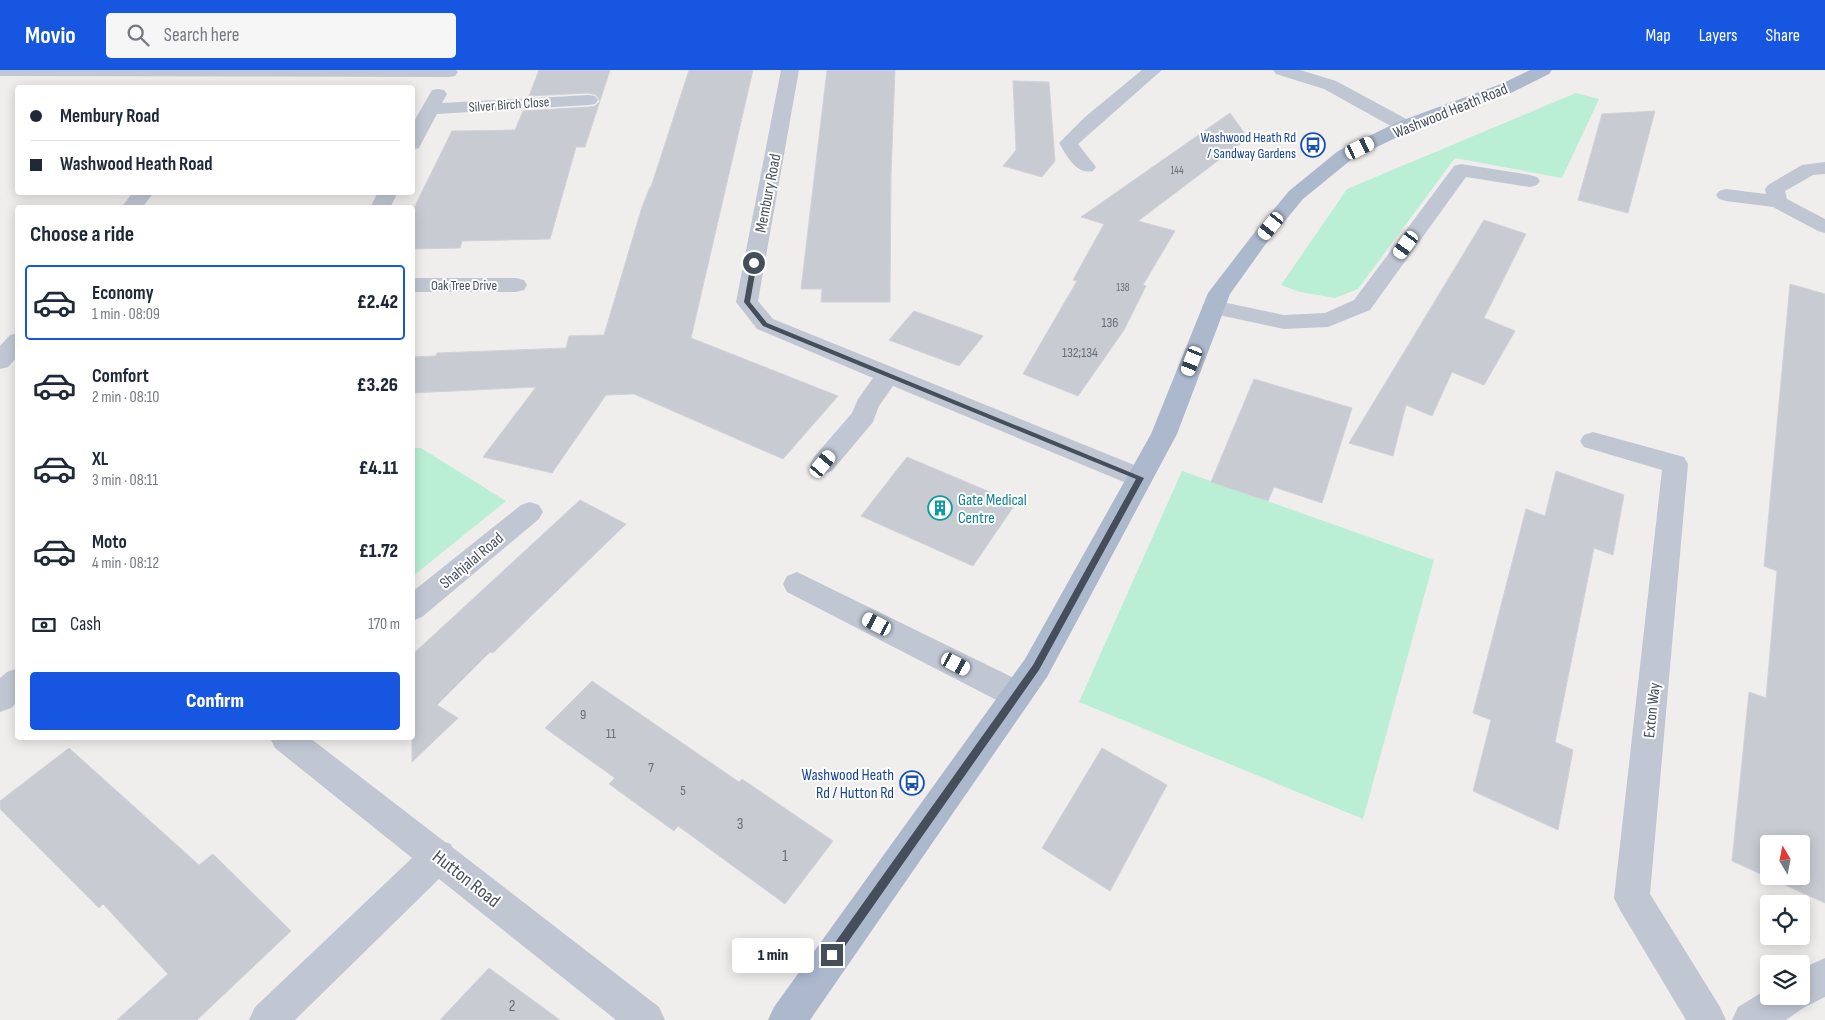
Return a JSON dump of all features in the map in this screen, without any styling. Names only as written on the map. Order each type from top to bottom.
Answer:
[{"type":"main road","name":"Washwood Heath Road","points":[[786,1020],[1036,668],[1164,434],[1219,293],[1296,195],[1345,155],[1405,126],[1507,88],[1543,70]]},
{"type":"street","name":"Membury Road","points":[[790,70],[747,302],[765,324],[1140,478]]},
{"type":"street","points":[[1086,166],[1068,143],[1091,121],[1154,70]]},
{"type":"street","points":[[1282,70],[1330,85],[1405,126]]},
{"type":"street","points":[[236,85],[248,71]]},
{"type":"street","points":[[0,72],[450,71],[415,138]]},
{"type":"street","name":"Silver Birch Close","points":[[430,109],[589,100]]},
{"type":"street","points":[[1778,202],[1775,188],[1809,169],[1825,168]]},
{"type":"street","points":[[1213,307],[1284,322],[1328,320],[1362,305],[1461,170],[1530,182]]},
{"type":"street","points":[[133,205],[142,195]]},
{"type":"street","points":[[1726,195],[1778,202],[1825,227]]},
{"type":"street","name":"Oak Tree Drive","points":[[415,285],[516,285]]},
{"type":"street","points":[[0,361],[15,344]]},
{"type":"street","points":[[823,464],[864,416],[867,405],[888,375]]},
{"type":"street","name":"Exton Way","points":[[1593,441],[1675,464],[1632,898],[1707,1020]]},
{"type":"street","name":"Shahjalal Road","points":[[415,607],[530,512]]},
{"type":"street","points":[[796,584],[1017,695]]},
{"type":"street","points":[[0,698],[15,683]]},
{"type":"street","name":"Hutton Road","points":[[289,740],[646,1020]]},
{"type":"street","points":[[268,1020],[439,856]]},
{"type":"street","points":[[1810,985],[1825,976]]},
{"type":"street","points":[[1751,1020],[1776,1005]]},
{"type":"green space","points":[[1576,93],[1599,99],[1562,178],[1455,158],[1358,289],[1335,298],[1300,292],[1281,285],[1347,189]]},
{"type":"green space","points":[[415,448],[421,448],[506,501],[415,574]]},
{"type":"green space","points":[[1182,471],[1434,560],[1363,819],[1079,702]]},
{"type":"building","points":[[539,70],[610,70],[600,101],[596,95],[589,93],[529,96]]},
{"type":"building","points":[[689,70],[753,70],[691,338],[838,396],[783,459],[634,394],[606,395],[552,473],[483,457],[536,387],[415,393],[415,357],[436,356],[437,353],[566,348],[569,336],[604,335],[642,207],[651,187]]},
{"type":"building","points":[[827,70],[895,70],[891,175],[890,302],[821,302],[822,289],[801,289]]},
{"type":"building","points":[[1013,81],[1049,82],[1055,161],[1042,177],[1003,166],[1016,150]]},
{"type":"building","points":[[600,101],[585,147],[576,147],[550,239],[462,241],[460,248],[415,249],[415,206],[452,131],[515,130],[523,111],[595,106]]},
{"type":"building","points":[[1655,111],[1628,213],[1578,200],[1602,114]]},
{"type":"building","points":[[1230,113],[1248,138],[1138,221],[1175,231],[1143,285],[1146,286],[1124,330],[1078,396],[1023,374],[1077,281],[1073,280],[1104,224],[1081,217]]},
{"type":"building","points":[[1484,220],[1526,234],[1484,318],[1515,331],[1484,385],[1452,372],[1432,416],[1406,405],[1393,456],[1349,443]]},
{"type":"building","points":[[1790,284],[1825,294],[1825,903],[1785,885],[1810,885],[1810,835],[1760,835],[1760,874],[1732,861],[1749,692],[1766,698],[1777,571],[1764,566]]},
{"type":"building","points":[[914,311],[983,336],[959,366],[889,340]]},
{"type":"building","points":[[1254,379],[1352,408],[1322,503],[1274,487],[1268,501],[1211,482]]},
{"type":"building","name":"Gate Medical Centre","points":[[907,457],[1016,503],[973,566],[861,516]]},
{"type":"building","points":[[1556,471],[1624,495],[1613,555],[1594,548],[1555,742],[1573,750],[1558,830],[1473,791],[1491,720],[1473,713],[1526,509],[1545,516]]},
{"type":"building","points":[[580,500],[626,524],[493,653],[490,652],[437,705],[458,718],[412,762],[412,740],[415,740],[415,652]]},
{"type":"building","points":[[592,681],[739,782],[742,779],[833,841],[785,904],[678,826],[674,831],[609,784],[615,778],[545,728]]},
{"type":"building","points":[[69,748],[199,865],[213,854],[291,931],[197,1020],[117,1020],[168,974],[103,904],[99,908],[0,809],[0,801]]},
{"type":"building","points":[[1102,748],[1167,785],[1110,891],[1042,848]]},
{"type":"building","points":[[489,968],[560,1020],[440,1020]]},
{"type":"place","name":"Washwood Heath Rd / Sandway Gardens","points":[[1313,145]]},
{"type":"place","name":"Gate Medical Centre","points":[[940,508]]},
{"type":"place","name":"Washwood Heath Rd / Hutton Rd","points":[[912,783]]},
{"type":"route","points":[[754,263],[747,302],[765,324],[865,366],[1112,464],[1140,478],[1036,668],[832,955]]}]
